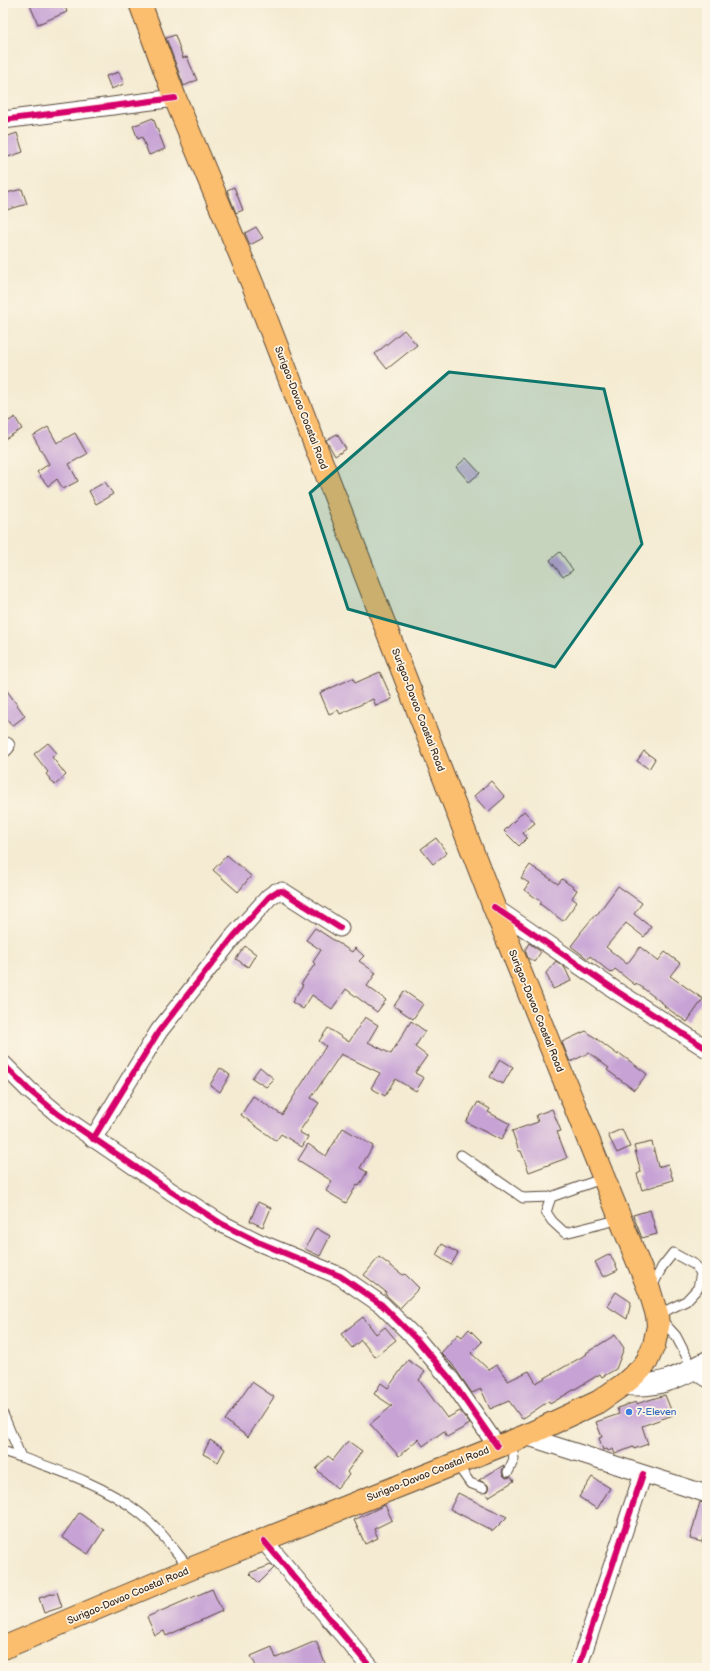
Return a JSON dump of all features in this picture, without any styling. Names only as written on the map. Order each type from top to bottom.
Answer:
[{"type":"highway","name":"Surigao-Davao Coastal Road","points":[[3,1648],[190,1569],[264,1541],[511,1441],[598,1402],[641,1370],[647,1360],[656,1337],[658,1326],[658,1315],[650,1292],[494,907],[257,295],[175,98],[140,3]]},
{"type":"street","points":[[3,120],[175,98]]},
{"type":"street","points":[[93,1139],[159,1031],[234,936],[269,897],[276,892],[282,891],[340,928]]},
{"type":"street","points":[[494,907],[618,992],[707,1049]]},
{"type":"street","points":[[3,1064],[29,1090],[58,1114],[172,1192],[222,1224],[258,1242],[340,1276],[382,1305],[418,1341],[451,1380],[511,1441],[643,1474],[707,1494]]},
{"type":"street","points":[[624,1384],[635,1386],[654,1385],[702,1370]]},
{"type":"street","points":[[578,1668],[643,1474]]},
{"type":"street","points":[[264,1541],[371,1668]]},
{"type":"lane","points":[[462,1154],[523,1198],[551,1197],[604,1178]]},
{"type":"lane","points":[[551,1197],[546,1212],[552,1221],[565,1233],[621,1219]]},
{"type":"lane","points":[[650,1292],[662,1267],[672,1253],[695,1265],[701,1272],[698,1288],[686,1301],[658,1315],[702,1370]]},
{"type":"lane","points":[[3,1414],[21,1457]]},
{"type":"lane","points":[[508,1472],[514,1460],[511,1441]]},
{"type":"lane","points":[[3,1450],[97,1486],[120,1499],[142,1515],[163,1536],[190,1569]]},
{"type":"lane","points":[[456,1463],[470,1483],[483,1488]]},
{"type":"highlighted area","points":[[449,372],[604,389],[642,544],[555,667],[348,609],[310,493]]},
{"type":"building","points":[[29,3],[64,3],[67,12],[38,24]]},
{"type":"building","points":[[175,35],[183,58],[187,57],[197,80],[184,86],[166,38]]},
{"type":"building","points":[[119,72],[124,84],[111,89],[106,76]]},
{"type":"building","points":[[153,118],[165,149],[149,155],[142,137],[138,139],[133,126]]},
{"type":"building","points":[[17,133],[23,152],[8,157],[3,138]]},
{"type":"building","points":[[234,187],[243,210],[236,213],[227,190]]},
{"type":"building","points":[[22,189],[27,204],[3,211],[3,194]]},
{"type":"building","points":[[256,227],[263,238],[250,245],[245,233]]},
{"type":"building","points":[[404,330],[417,345],[387,369],[375,354]]},
{"type":"building","points":[[15,417],[22,429],[3,440],[3,425]]},
{"type":"building","points":[[48,427],[57,443],[75,433],[87,454],[69,464],[78,481],[63,489],[57,479],[48,486],[37,472],[49,464],[33,436]]},
{"type":"building","points":[[337,434],[346,449],[335,456],[326,440]]},
{"type":"building","points":[[466,458],[480,473],[469,482],[456,467]]},
{"type":"building","points":[[105,482],[113,494],[96,504],[89,491]]},
{"type":"building","points":[[560,552],[573,570],[563,577],[550,560]]},
{"type":"building","points":[[380,672],[392,699],[376,706],[373,699],[340,714],[338,710],[329,714],[320,693],[353,678],[355,683]]},
{"type":"building","points":[[3,685],[25,716],[12,726],[3,713]]},
{"type":"building","points":[[48,743],[57,753],[52,757],[66,775],[55,785],[46,774],[48,772],[34,754]]},
{"type":"building","points":[[644,751],[655,759],[649,769],[637,761]]},
{"type":"building","points":[[491,781],[505,797],[488,812],[474,796]]},
{"type":"building","points":[[524,811],[535,823],[523,833],[527,838],[519,846],[504,831]]},
{"type":"building","points":[[436,838],[447,853],[433,864],[421,849]]},
{"type":"building","points":[[227,855],[251,876],[238,892],[213,870]]},
{"type":"building","points":[[530,865],[558,884],[562,879],[577,890],[572,898],[577,902],[563,921],[540,904],[542,902],[524,890],[529,883],[521,878]]},
{"type":"building","points":[[618,886],[642,903],[634,914],[651,927],[644,937],[626,923],[606,947],[627,964],[640,947],[658,961],[665,952],[680,963],[670,976],[703,999],[687,1022],[615,969],[611,973],[590,956],[588,959],[571,946]]},
{"type":"building","points":[[315,928],[352,952],[355,948],[364,956],[359,961],[376,973],[367,986],[386,1000],[377,1012],[346,989],[332,1009],[312,995],[303,1009],[292,1002],[303,985],[301,984],[315,964],[313,962],[321,950],[306,940]]},
{"type":"building","points":[[529,943],[541,952],[534,962],[528,958],[525,950]]},
{"type":"building","points":[[245,946],[256,954],[248,967],[236,959]]},
{"type":"building","points":[[556,961],[565,968],[571,981],[553,989],[546,973]]},
{"type":"building","points":[[404,991],[423,1004],[413,1019],[394,1006]]},
{"type":"building","points":[[365,1017],[378,1025],[368,1042],[391,1054],[411,1021],[425,1031],[415,1047],[427,1056],[415,1073],[424,1078],[416,1091],[395,1079],[385,1096],[371,1088],[380,1073],[341,1054],[311,1098],[319,1103],[299,1132],[308,1137],[302,1147],[281,1134],[276,1141],[241,1115],[253,1096],[282,1115],[326,1046],[319,1041],[328,1028],[349,1042]]},
{"type":"building","points":[[586,1031],[647,1074],[634,1090],[607,1070],[609,1068],[589,1053],[570,1062],[562,1042]]},
{"type":"building","points":[[500,1059],[513,1067],[503,1084],[490,1077]]},
{"type":"building","points":[[260,1067],[274,1079],[266,1087],[252,1078]]},
{"type":"building","points":[[220,1068],[230,1075],[220,1092],[210,1085]]},
{"type":"building","points":[[478,1102],[490,1109],[488,1112],[510,1124],[501,1140],[466,1122]]},
{"type":"building","points":[[552,1109],[561,1131],[557,1132],[567,1158],[529,1172],[512,1131],[538,1122],[536,1115]]},
{"type":"building","points":[[343,1128],[373,1146],[360,1168],[367,1172],[359,1186],[357,1185],[346,1203],[326,1191],[332,1181],[298,1160],[308,1144],[326,1156]]},
{"type":"building","points":[[622,1129],[630,1147],[617,1153],[608,1135]]},
{"type":"building","points":[[652,1142],[658,1167],[668,1164],[673,1180],[642,1190],[637,1174],[641,1172],[634,1146]]},
{"type":"building","points":[[258,1202],[271,1208],[263,1227],[250,1221]]},
{"type":"building","points":[[650,1210],[657,1234],[642,1238],[633,1215]]},
{"type":"building","points":[[316,1228],[330,1236],[320,1256],[305,1249]]},
{"type":"building","points":[[442,1244],[458,1253],[451,1265],[436,1255]]},
{"type":"building","points":[[610,1254],[618,1270],[603,1277],[595,1262]]},
{"type":"building","points":[[379,1257],[403,1275],[405,1274],[419,1288],[400,1308],[385,1294],[386,1292],[364,1275]]},
{"type":"building","points":[[616,1292],[631,1302],[627,1319],[607,1306]]},
{"type":"building","points":[[363,1317],[376,1334],[385,1327],[396,1340],[375,1357],[361,1340],[352,1348],[341,1334]]},
{"type":"building","points":[[469,1329],[482,1342],[471,1353],[489,1370],[497,1365],[508,1381],[529,1371],[536,1383],[587,1354],[586,1353],[615,1335],[624,1348],[616,1369],[602,1377],[600,1374],[550,1404],[549,1401],[522,1419],[509,1401],[490,1409],[481,1389],[472,1393],[452,1364],[441,1353],[458,1334],[462,1337]]},
{"type":"building","points":[[408,1360],[425,1372],[419,1380],[447,1418],[460,1411],[470,1424],[447,1437],[444,1431],[423,1446],[418,1439],[399,1456],[370,1424],[392,1406],[374,1394],[381,1383],[388,1388]]},
{"type":"building","points":[[252,1382],[274,1397],[248,1437],[225,1420]]},
{"type":"building","points":[[665,1395],[673,1415],[642,1426],[648,1444],[634,1449],[633,1447],[615,1454],[613,1449],[608,1451],[607,1449],[603,1450],[599,1438],[602,1437],[596,1422],[619,1414],[617,1408]]},
{"type":"building","points":[[210,1440],[225,1449],[218,1462],[203,1454]]},
{"type":"building","points":[[348,1441],[362,1451],[347,1472],[349,1475],[337,1488],[316,1469],[328,1456],[333,1460]]},
{"type":"building","points":[[504,1465],[502,1472],[503,1475],[506,1478],[511,1477],[514,1481],[488,1497],[486,1493],[489,1490],[488,1485],[479,1480]]},
{"type":"building","points":[[592,1477],[610,1488],[597,1509],[579,1497]]},
{"type":"building","points":[[458,1493],[507,1517],[493,1531],[450,1509]]},
{"type":"building","points":[[700,1502],[707,1504],[707,1538],[703,1537],[702,1542],[690,1539]]},
{"type":"building","points":[[385,1505],[392,1520],[374,1529],[378,1538],[365,1544],[354,1520]]},
{"type":"building","points":[[79,1513],[104,1530],[88,1554],[62,1537]]},
{"type":"building","points":[[271,1565],[274,1568],[259,1583],[249,1573]]},
{"type":"building","points":[[212,1589],[222,1611],[166,1636],[164,1631],[155,1635],[147,1617]]},
{"type":"building","points":[[57,1592],[62,1607],[44,1613],[39,1598]]},
{"type":"building","points":[[316,1641],[327,1668],[253,1668],[256,1666],[251,1656],[272,1647],[276,1658]]},
{"type":"cycle path","points":[[3,120],[175,98]]},
{"type":"cycle path","points":[[93,1139],[159,1031],[234,936],[269,897],[276,892],[282,891],[340,928]]},
{"type":"cycle path","points":[[494,907],[618,992],[707,1049]]},
{"type":"cycle path","points":[[3,1064],[29,1090],[58,1114],[172,1192],[222,1224],[258,1242],[340,1276],[382,1305],[418,1341],[451,1380],[497,1446]]},
{"type":"cycle path","points":[[578,1668],[643,1474]]},
{"type":"cycle path","points":[[264,1541],[371,1668]]},
{"type":"place","name":"7-Eleven","points":[[629,1412]]}]
